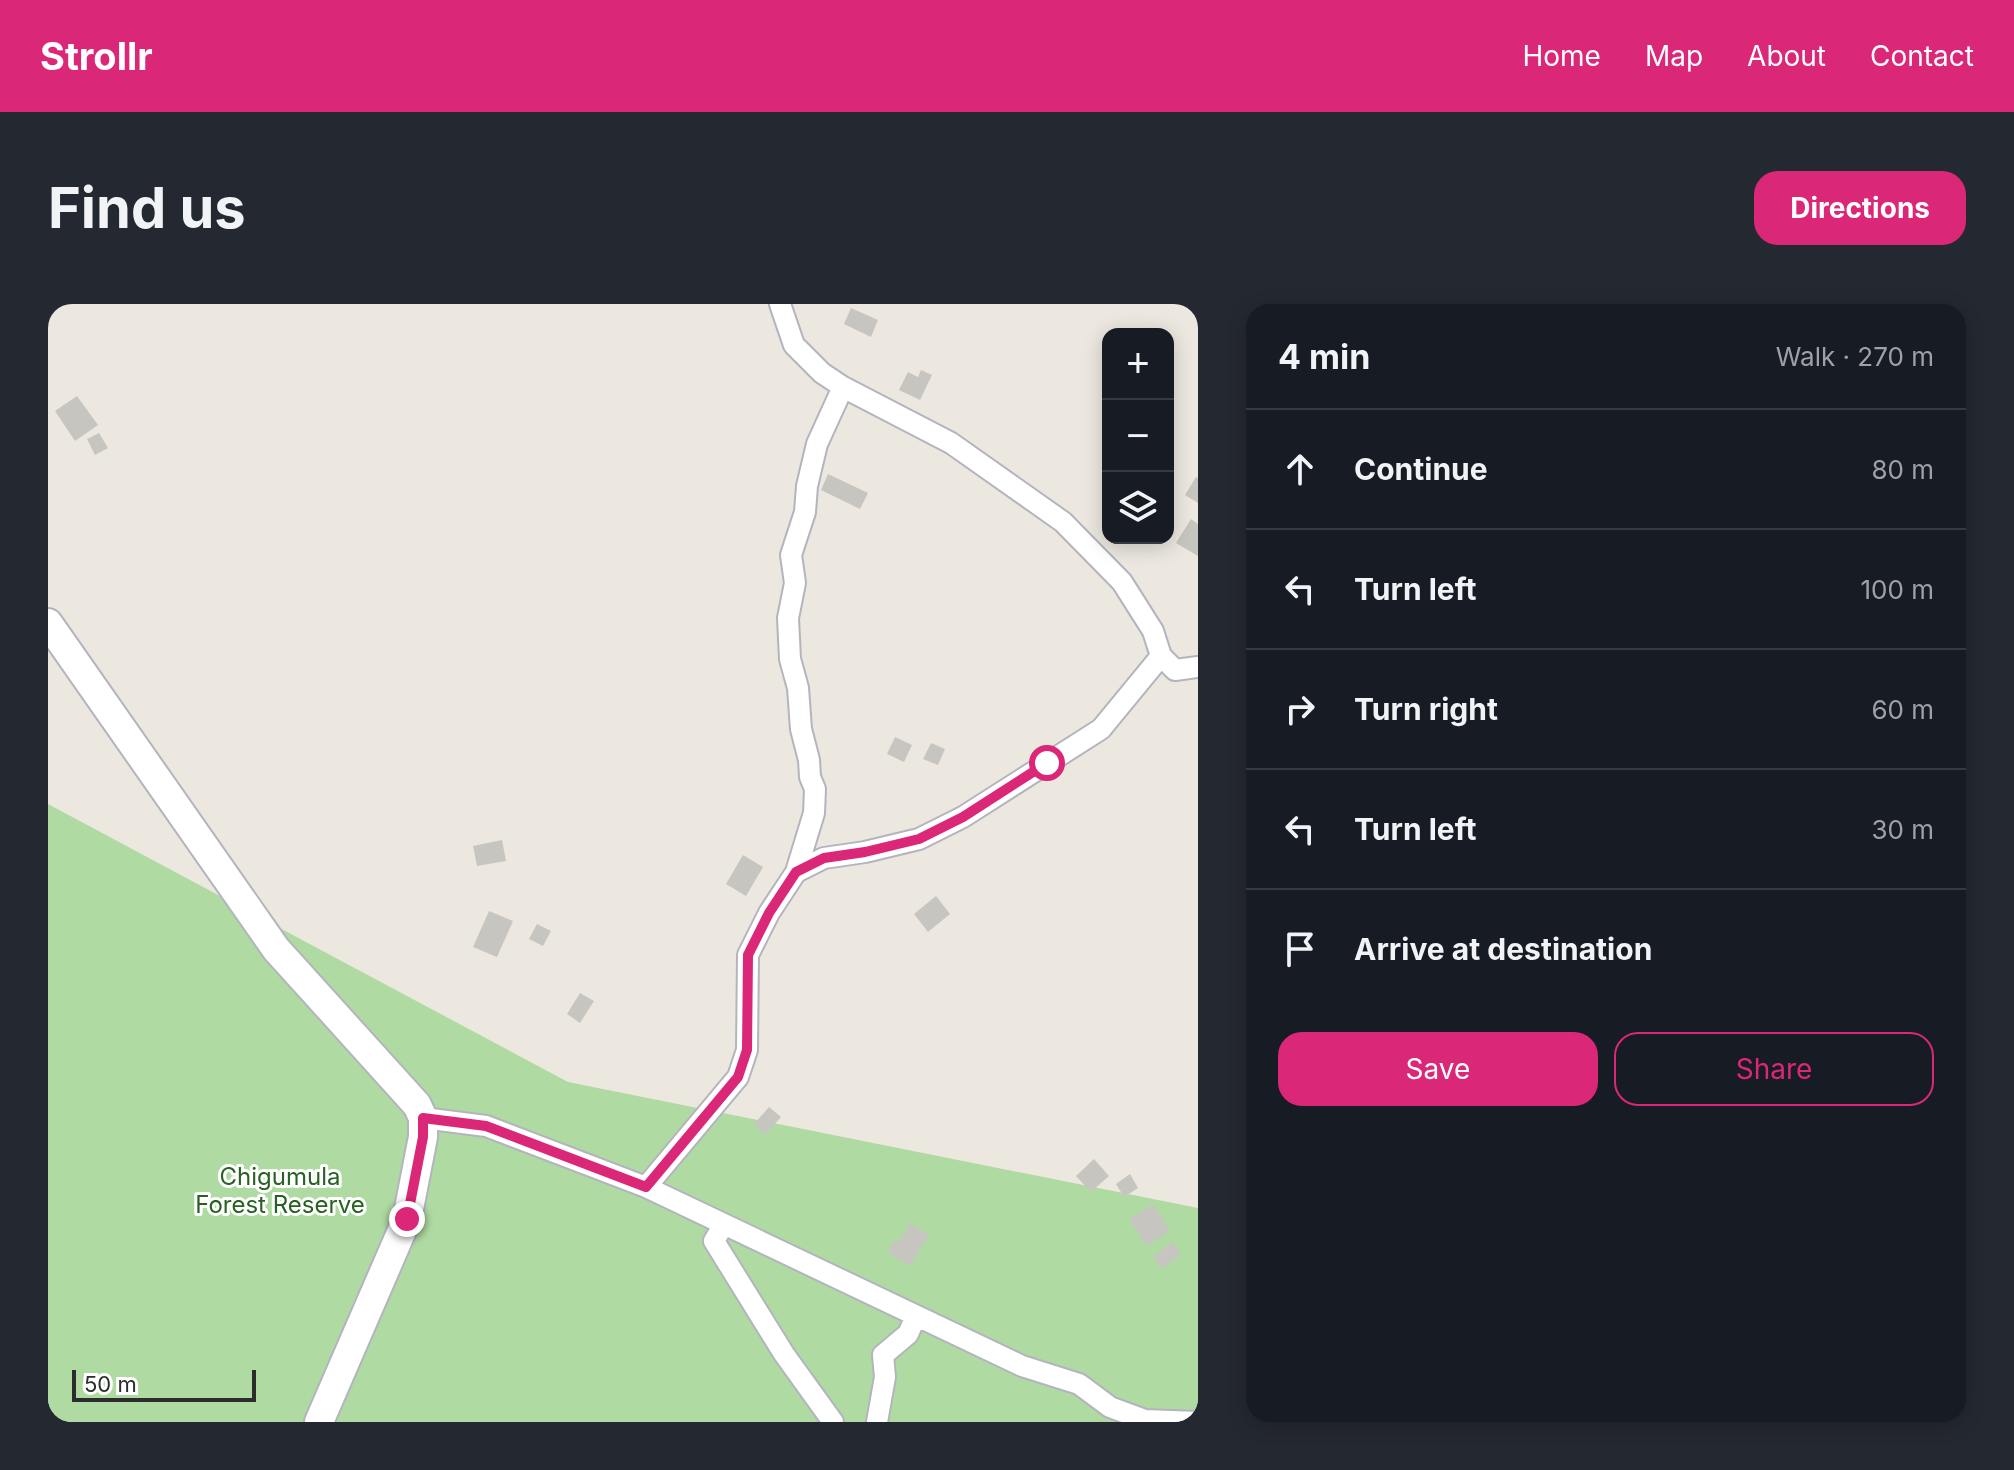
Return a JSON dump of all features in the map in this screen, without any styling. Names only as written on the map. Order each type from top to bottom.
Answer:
[{"type":"street","points":[[780,304],[794,345],[822,373],[951,443],[1063,522],[1122,582],[1153,631],[1161,656],[1175,670],[1198,667]]},
{"type":"street","points":[[646,1187],[738,1077],[747,1050],[748,955],[769,913],[796,872],[814,813],[815,789],[810,777],[801,729],[798,688],[790,659],[788,618],[795,583],[791,555],[805,512],[807,486],[817,444],[843,387]]},
{"type":"street","points":[[48,623],[276,949],[417,1105],[423,1118],[423,1137],[407,1219],[319,1422]]},
{"type":"street","points":[[796,872],[824,858],[919,839],[963,817],[1101,729],[1161,656]]},
{"type":"street","points":[[423,1118],[486,1126],[646,1187],[1022,1366],[1079,1384],[1110,1407],[1145,1420],[1198,1422]]},
{"type":"street","points":[[724,1224],[714,1241],[784,1354],[833,1422]]},
{"type":"street","points":[[877,1422],[885,1377],[883,1355],[908,1334],[916,1316]]},
{"type":"green space","name":"Chigumula Forest Reserve","points":[[48,804],[568,1082],[1198,1208],[1198,1422],[48,1422]]},
{"type":"building","points":[[851,308],[878,320],[871,337],[844,324]]},
{"type":"building","points":[[921,370],[932,375],[920,400],[899,390],[908,372],[918,377]]},
{"type":"building","points":[[77,396],[98,425],[75,441],[55,411]]},
{"type":"building","points":[[99,433],[108,448],[95,455],[87,439]]},
{"type":"building","points":[[828,474],[868,493],[860,509],[821,490]]},
{"type":"building","points":[[1198,478],[1198,503],[1185,495]]},
{"type":"building","points":[[1191,519],[1198,524],[1198,556],[1176,543]]},
{"type":"building","points":[[895,737],[912,745],[904,762],[887,754]]},
{"type":"building","points":[[931,743],[945,749],[938,765],[923,759]]},
{"type":"building","points":[[502,840],[506,861],[477,866],[473,846]]},
{"type":"building","points":[[743,855],[763,867],[746,896],[726,884]]},
{"type":"building","points":[[936,896],[950,914],[928,932],[914,914]]},
{"type":"building","points":[[489,911],[513,921],[497,957],[473,947]]},
{"type":"building","points":[[537,924],[551,931],[543,946],[529,939]]},
{"type":"building","points":[[580,993],[594,1001],[580,1023],[567,1014]]},
{"type":"building","points":[[769,1107],[781,1117],[765,1135],[754,1124]]},
{"type":"building","points":[[1094,1159],[1109,1176],[1091,1192],[1076,1176]]},
{"type":"building","points":[[1130,1174],[1138,1188],[1124,1197],[1116,1184]]},
{"type":"building","points":[[1153,1204],[1170,1231],[1146,1246],[1129,1219]]},
{"type":"building","points":[[910,1223],[929,1235],[910,1266],[887,1252],[896,1239],[899,1241]]},
{"type":"building","points":[[1172,1242],[1181,1254],[1162,1269],[1153,1257]]},
{"type":"route","points":[[407,1219],[423,1137],[423,1118],[486,1126],[646,1187],[738,1077],[747,1050],[748,955],[769,913],[796,872],[824,858],[919,839],[963,817],[1047,763]]}]
